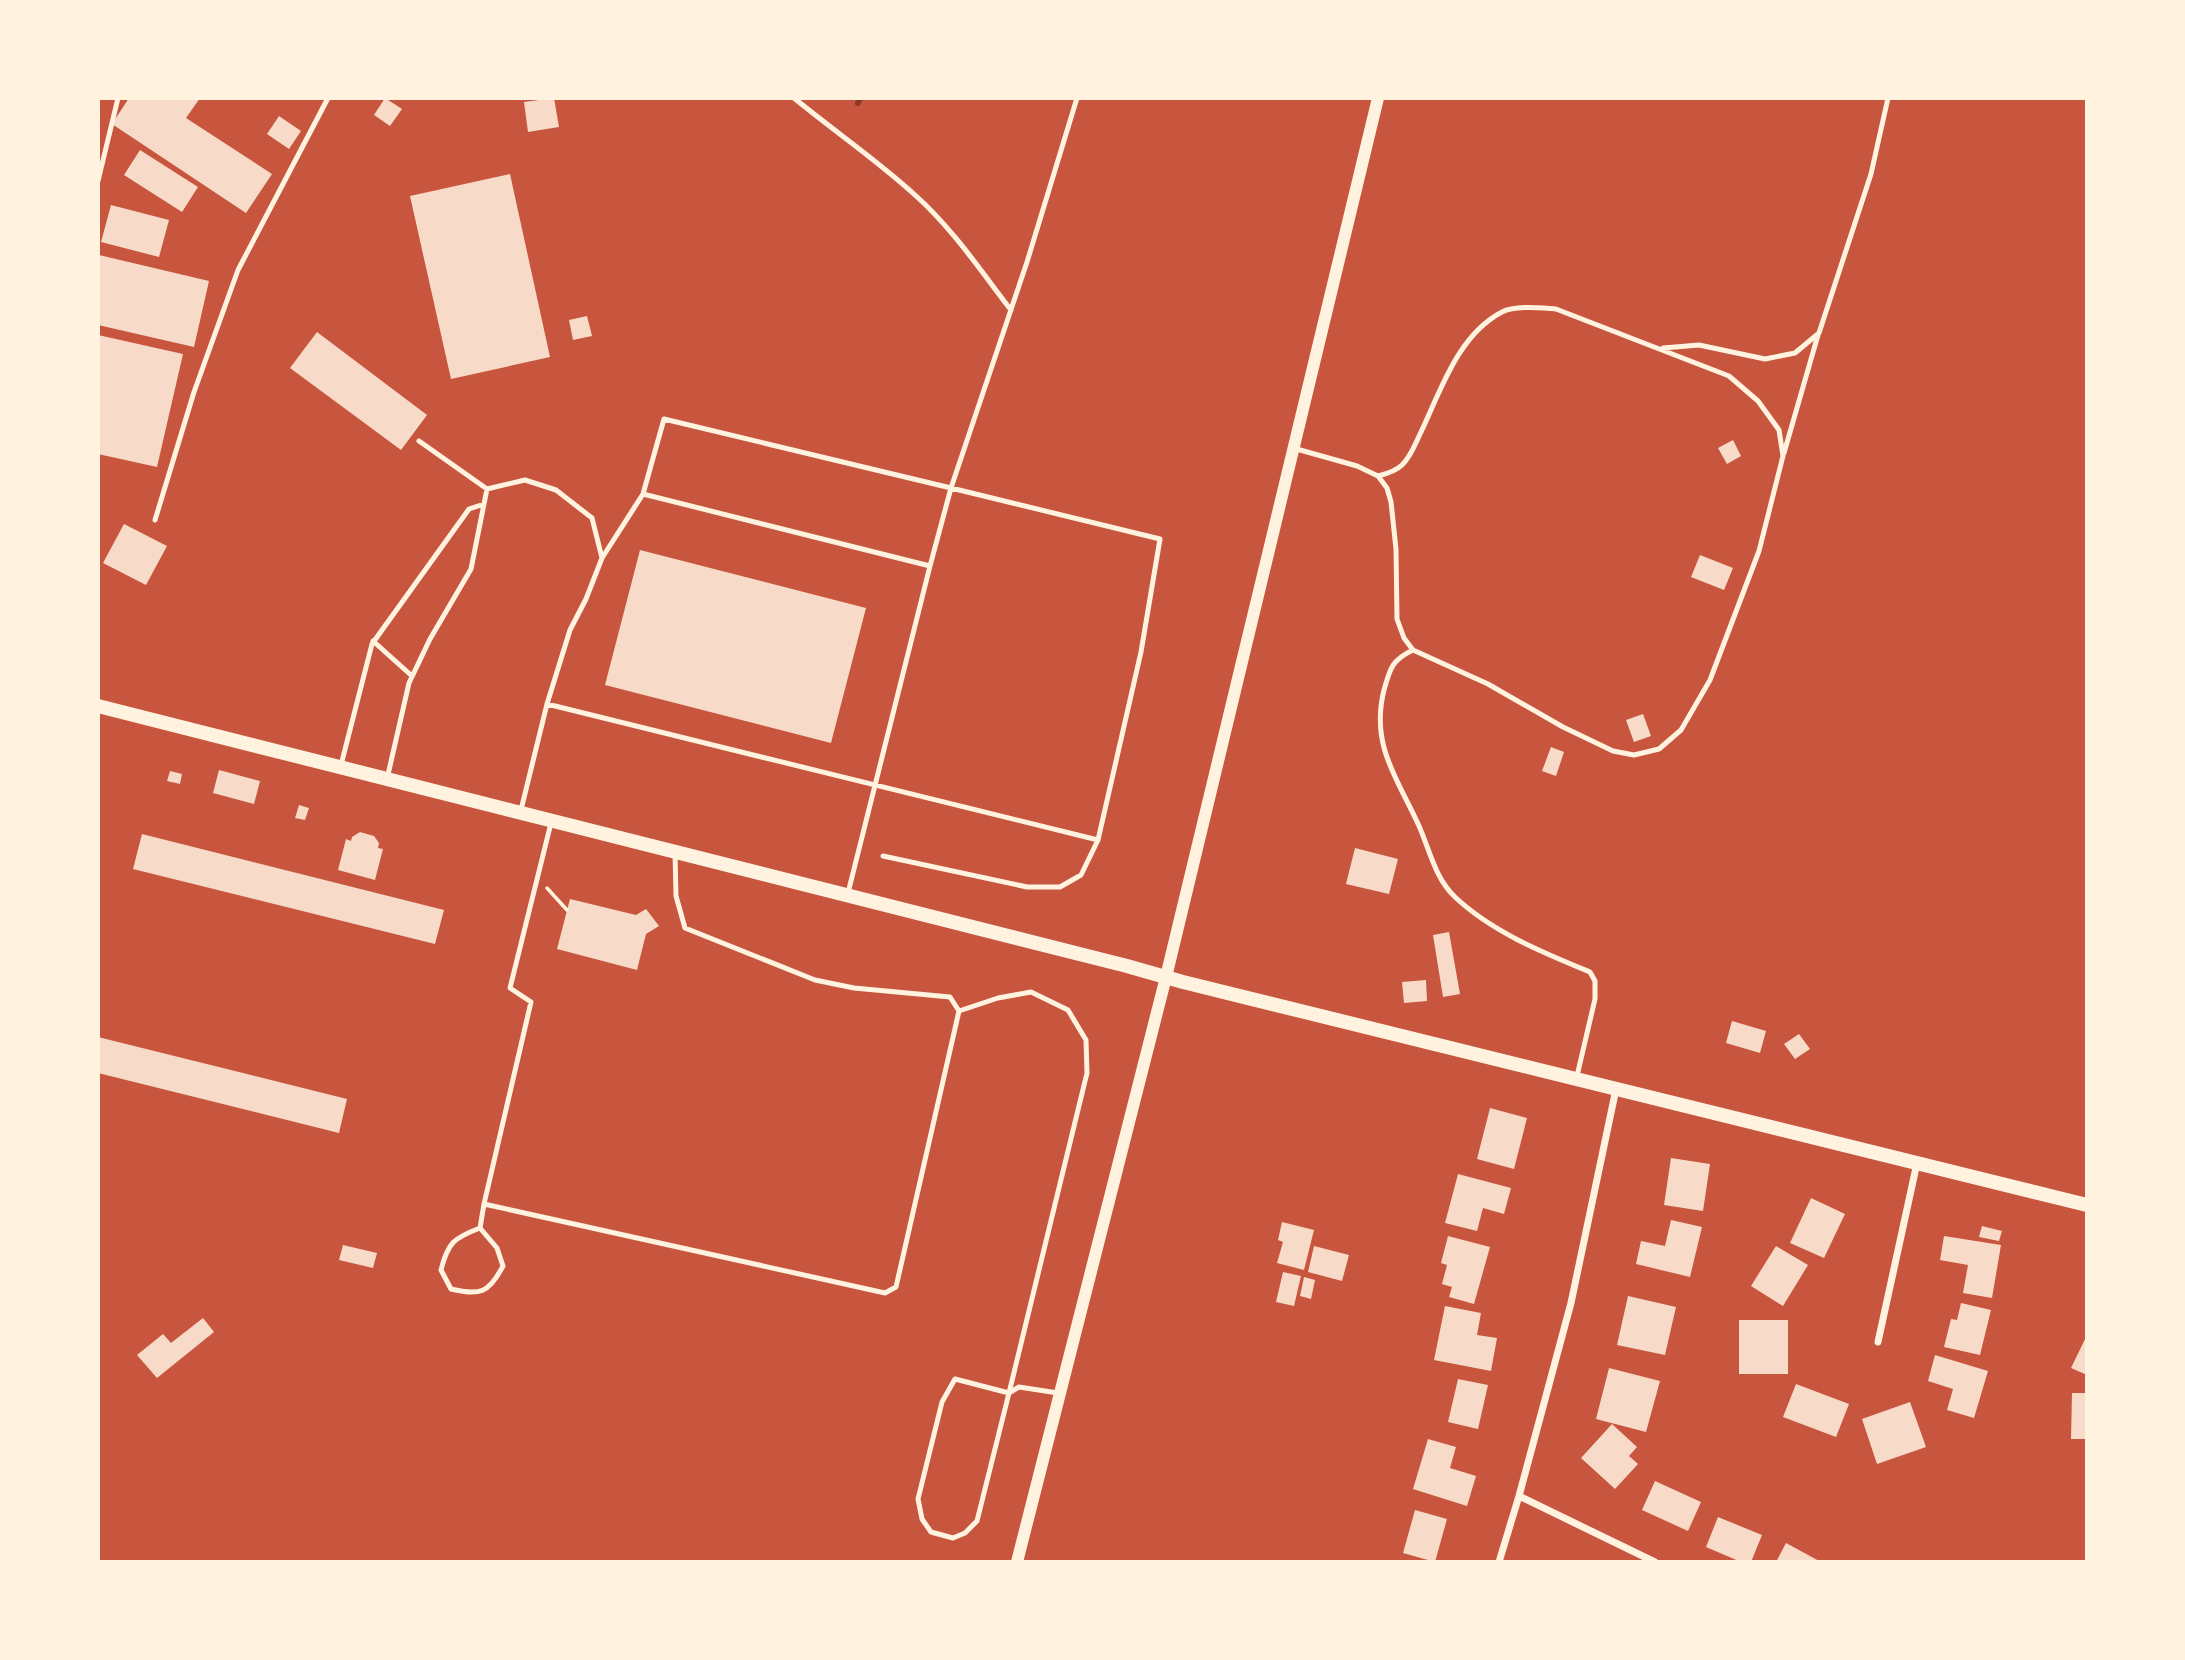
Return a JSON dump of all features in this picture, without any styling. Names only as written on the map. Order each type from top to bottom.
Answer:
[{"type":"main road","points":[[98,706],[1166,977],[2087,1205]]},
{"type":"street","points":[[1017,1562],[1166,977],[1378,98]]},
{"type":"street","points":[[1499,1562],[1572,1303],[1616,1089]]},
{"type":"street","points":[[1878,1342],[1917,1163]]},
{"type":"street","points":[[1519,1496],[1655,1562]]},
{"type":"lane","points":[[98,181],[118,98]]},
{"type":"lane","points":[[155,520],[194,392],[238,270],[328,98]]},
{"type":"lane","points":[[794,98],[875,160],[917,197],[961,244],[1011,310]]},
{"type":"lane","points":[[847,896],[951,488],[1011,310],[1077,98]]},
{"type":"lane","points":[[1293,448],[1357,466],[1378,476],[1387,488],[1396,549],[1397,620],[1404,638],[1413,650],[1488,684],[1563,727],[1613,751],[1634,755],[1659,749],[1681,730],[1710,680],[1759,551],[1819,333],[1871,174],[1888,98]]},
{"type":"lane","points":[[1378,476],[1392,472],[1403,464],[1458,356],[1473,334],[1503,311],[1532,307],[1556,309],[1730,376],[1758,401],[1779,430],[1783,456]]},
{"type":"lane","points":[[1660,348],[1699,345],[1765,359],[1795,353],[1819,333]]},
{"type":"lane","points":[[520,813],[547,705],[570,630],[586,599],[601,558],[643,494],[664,419],[1160,539],[1141,652],[1098,840],[1081,876],[1060,887],[1027,887],[883,856]]},
{"type":"lane","points":[[419,441],[487,489],[525,480],[556,489],[592,518],[601,558]]},
{"type":"lane","points":[[387,779],[412,676],[429,639],[471,569],[487,489]]},
{"type":"lane","points":[[643,494],[930,566]]},
{"type":"lane","points":[[340,767],[373,641],[468,509],[484,504]]},
{"type":"lane","points":[[373,641],[412,676]]},
{"type":"lane","points":[[1413,650],[1397,658],[1383,696],[1380,736],[1390,766],[1419,826],[1438,876],[1454,896],[1501,931],[1590,972],[1595,981],[1595,999],[1576,1079]]},
{"type":"lane","points":[[547,705],[1098,840]]},
{"type":"lane","points":[[480,1228],[459,1236],[446,1248],[440,1270],[451,1289],[472,1294],[493,1284],[503,1266],[497,1248],[480,1228],[531,1002],[510,988],[551,821]]},
{"type":"lane","points":[[484,1204],[885,1293],[896,1287],[959,1011],[950,997],[854,988],[815,980],[685,928],[676,896],[675,853]]},
{"type":"lane","points":[[959,1011],[999,998],[1031,992],[1068,1010],[1087,1040],[1087,1073],[1010,1393],[977,1521],[965,1534],[953,1538],[931,1532],[922,1519],[918,1499],[942,1402],[955,1379],[1010,1393]]},
{"type":"lane","points":[[1010,1393],[1018,1387],[1059,1393]]},
{"type":"path","points":[[538,877],[567,910]]},
{"type":"building","points":[[129,98],[200,98],[186,118],[272,174],[246,213],[112,124]]},
{"type":"building","points":[[385,98],[402,109],[390,126],[374,115]]},
{"type":"building","points":[[554,98],[559,127],[528,132],[524,102]]},
{"type":"building","points":[[279,116],[301,131],[289,149],[267,134]]},
{"type":"building","points":[[140,150],[198,187],[182,212],[124,175]]},
{"type":"building","points":[[510,174],[550,357],[451,379],[410,196]]},
{"type":"building","points":[[111,205],[169,220],[159,257],[101,242]]},
{"type":"building","points":[[99,255],[209,281],[194,347],[98,325]]},
{"type":"building","points":[[587,316],[592,336],[573,340],[569,320]]},
{"type":"building","points":[[317,332],[427,415],[401,450],[290,368]]},
{"type":"building","points":[[98,335],[183,354],[157,467],[98,454]]},
{"type":"building","points":[[1733,440],[1741,456],[1727,464],[1718,448]]},
{"type":"building","points":[[124,524],[167,546],[146,585],[103,563]]},
{"type":"building","points":[[640,550],[866,608],[831,743],[605,685]]},
{"type":"building","points":[[1700,555],[1733,568],[1724,590],[1691,577]]},
{"type":"building","points":[[1643,714],[1651,736],[1634,742],[1626,720]]},
{"type":"building","points":[[1551,747],[1564,752],[1556,776],[1542,771]]},
{"type":"building","points":[[219,770],[260,781],[254,804],[213,793]]},
{"type":"building","points":[[170,771],[182,774],[180,784],[167,781]]},
{"type":"building","points":[[299,805],[309,808],[305,820],[295,818]]},
{"type":"building","points":[[360,832],[374,836],[379,843],[378,848],[383,849],[375,880],[338,870],[346,839],[351,841],[352,837]]},
{"type":"building","points":[[142,834],[444,910],[435,944],[133,869]]},
{"type":"building","points":[[1355,848],[1398,859],[1389,894],[1346,884]]},
{"type":"building","points":[[570,899],[636,915],[646,909],[659,926],[646,934],[637,970],[557,949]]},
{"type":"building","points":[[1449,932],[1460,994],[1443,997],[1433,935]]},
{"type":"building","points":[[1426,980],[1427,1001],[1404,1003],[1402,982]]},
{"type":"building","points":[[1732,1021],[1766,1031],[1760,1053],[1726,1043]]},
{"type":"building","points":[[1799,1034],[1810,1049],[1795,1059],[1784,1044]]},
{"type":"building","points":[[98,1037],[347,1099],[339,1133],[98,1073]]},
{"type":"building","points":[[1490,1108],[1527,1118],[1514,1169],[1477,1159]]},
{"type":"building","points":[[1671,1158],[1710,1164],[1703,1211],[1664,1205]]},
{"type":"building","points":[[1458,1174],[1511,1188],[1504,1214],[1483,1208],[1477,1231],[1445,1223]]},
{"type":"building","points":[[1811,1198],[1845,1214],[1824,1258],[1790,1243]]},
{"type":"building","points":[[1671,1220],[1702,1227],[1690,1277],[1636,1264],[1641,1241],[1665,1246]]},
{"type":"building","points":[[1282,1222],[1314,1230],[1304,1270],[1277,1263],[1283,1242],[1278,1240]]},
{"type":"building","points":[[1982,1226],[2002,1231],[1999,1241],[1979,1237]]},
{"type":"building","points":[[1448,1236],[1490,1247],[1474,1304],[1449,1297],[1452,1287],[1442,1284],[1447,1265],[1441,1263]]},
{"type":"building","points":[[1944,1236],[2001,1245],[1992,1298],[1963,1293],[1968,1265],[1940,1260]]},
{"type":"building","points":[[343,1245],[377,1253],[373,1268],[339,1260]]},
{"type":"building","points":[[1314,1246],[1349,1255],[1342,1281],[1308,1272]]},
{"type":"building","points":[[1776,1246],[1808,1265],[1783,1306],[1751,1286]]},
{"type":"building","points":[[1283,1272],[1301,1276],[1294,1306],[1276,1302]]},
{"type":"building","points":[[1304,1277],[1315,1280],[1311,1299],[1300,1296]]},
{"type":"building","points":[[1628,1296],[1676,1307],[1665,1355],[1617,1345]]},
{"type":"building","points":[[1961,1303],[1991,1310],[1980,1355],[1944,1347],[1951,1319],[1957,1320]]},
{"type":"building","points":[[1445,1306],[1481,1313],[1477,1335],[1497,1338],[1491,1371],[1434,1360]]},
{"type":"building","points":[[203,1318],[214,1332],[157,1378],[137,1355],[163,1334],[171,1343]]},
{"type":"building","points":[[1739,1320],[1788,1320],[1788,1374],[1739,1374]]},
{"type":"building","points":[[2087,1335],[2087,1375],[2071,1368]]},
{"type":"building","points":[[1935,1355],[1988,1371],[1974,1418],[1947,1410],[1953,1389],[1928,1381]]},
{"type":"building","points":[[1609,1368],[1660,1381],[1646,1432],[1596,1419]]},
{"type":"building","points":[[1458,1379],[1488,1385],[1478,1429],[1448,1422]]},
{"type":"building","points":[[1796,1384],[1849,1404],[1836,1437],[1783,1417]]},
{"type":"building","points":[[2072,1393],[2087,1393],[2087,1439],[2071,1439]]},
{"type":"building","points":[[1910,1402],[1926,1447],[1877,1464],[1862,1419]]},
{"type":"building","points":[[1612,1424],[1637,1447],[1629,1456],[1638,1464],[1615,1489],[1581,1458]]},
{"type":"building","points":[[1428,1439],[1456,1447],[1450,1468],[1476,1476],[1467,1506],[1413,1489]]},
{"type":"building","points":[[1655,1481],[1701,1502],[1688,1531],[1642,1510]]},
{"type":"building","points":[[1415,1510],[1447,1519],[1435,1562],[1403,1553]]},
{"type":"building","points":[[1718,1517],[1762,1535],[1751,1562],[1741,1562],[1706,1547]]},
{"type":"building","points":[[1786,1543],[1821,1562],[1776,1562]]},
{"type":"waterway","points":[[858,103],[860,98]]}]
